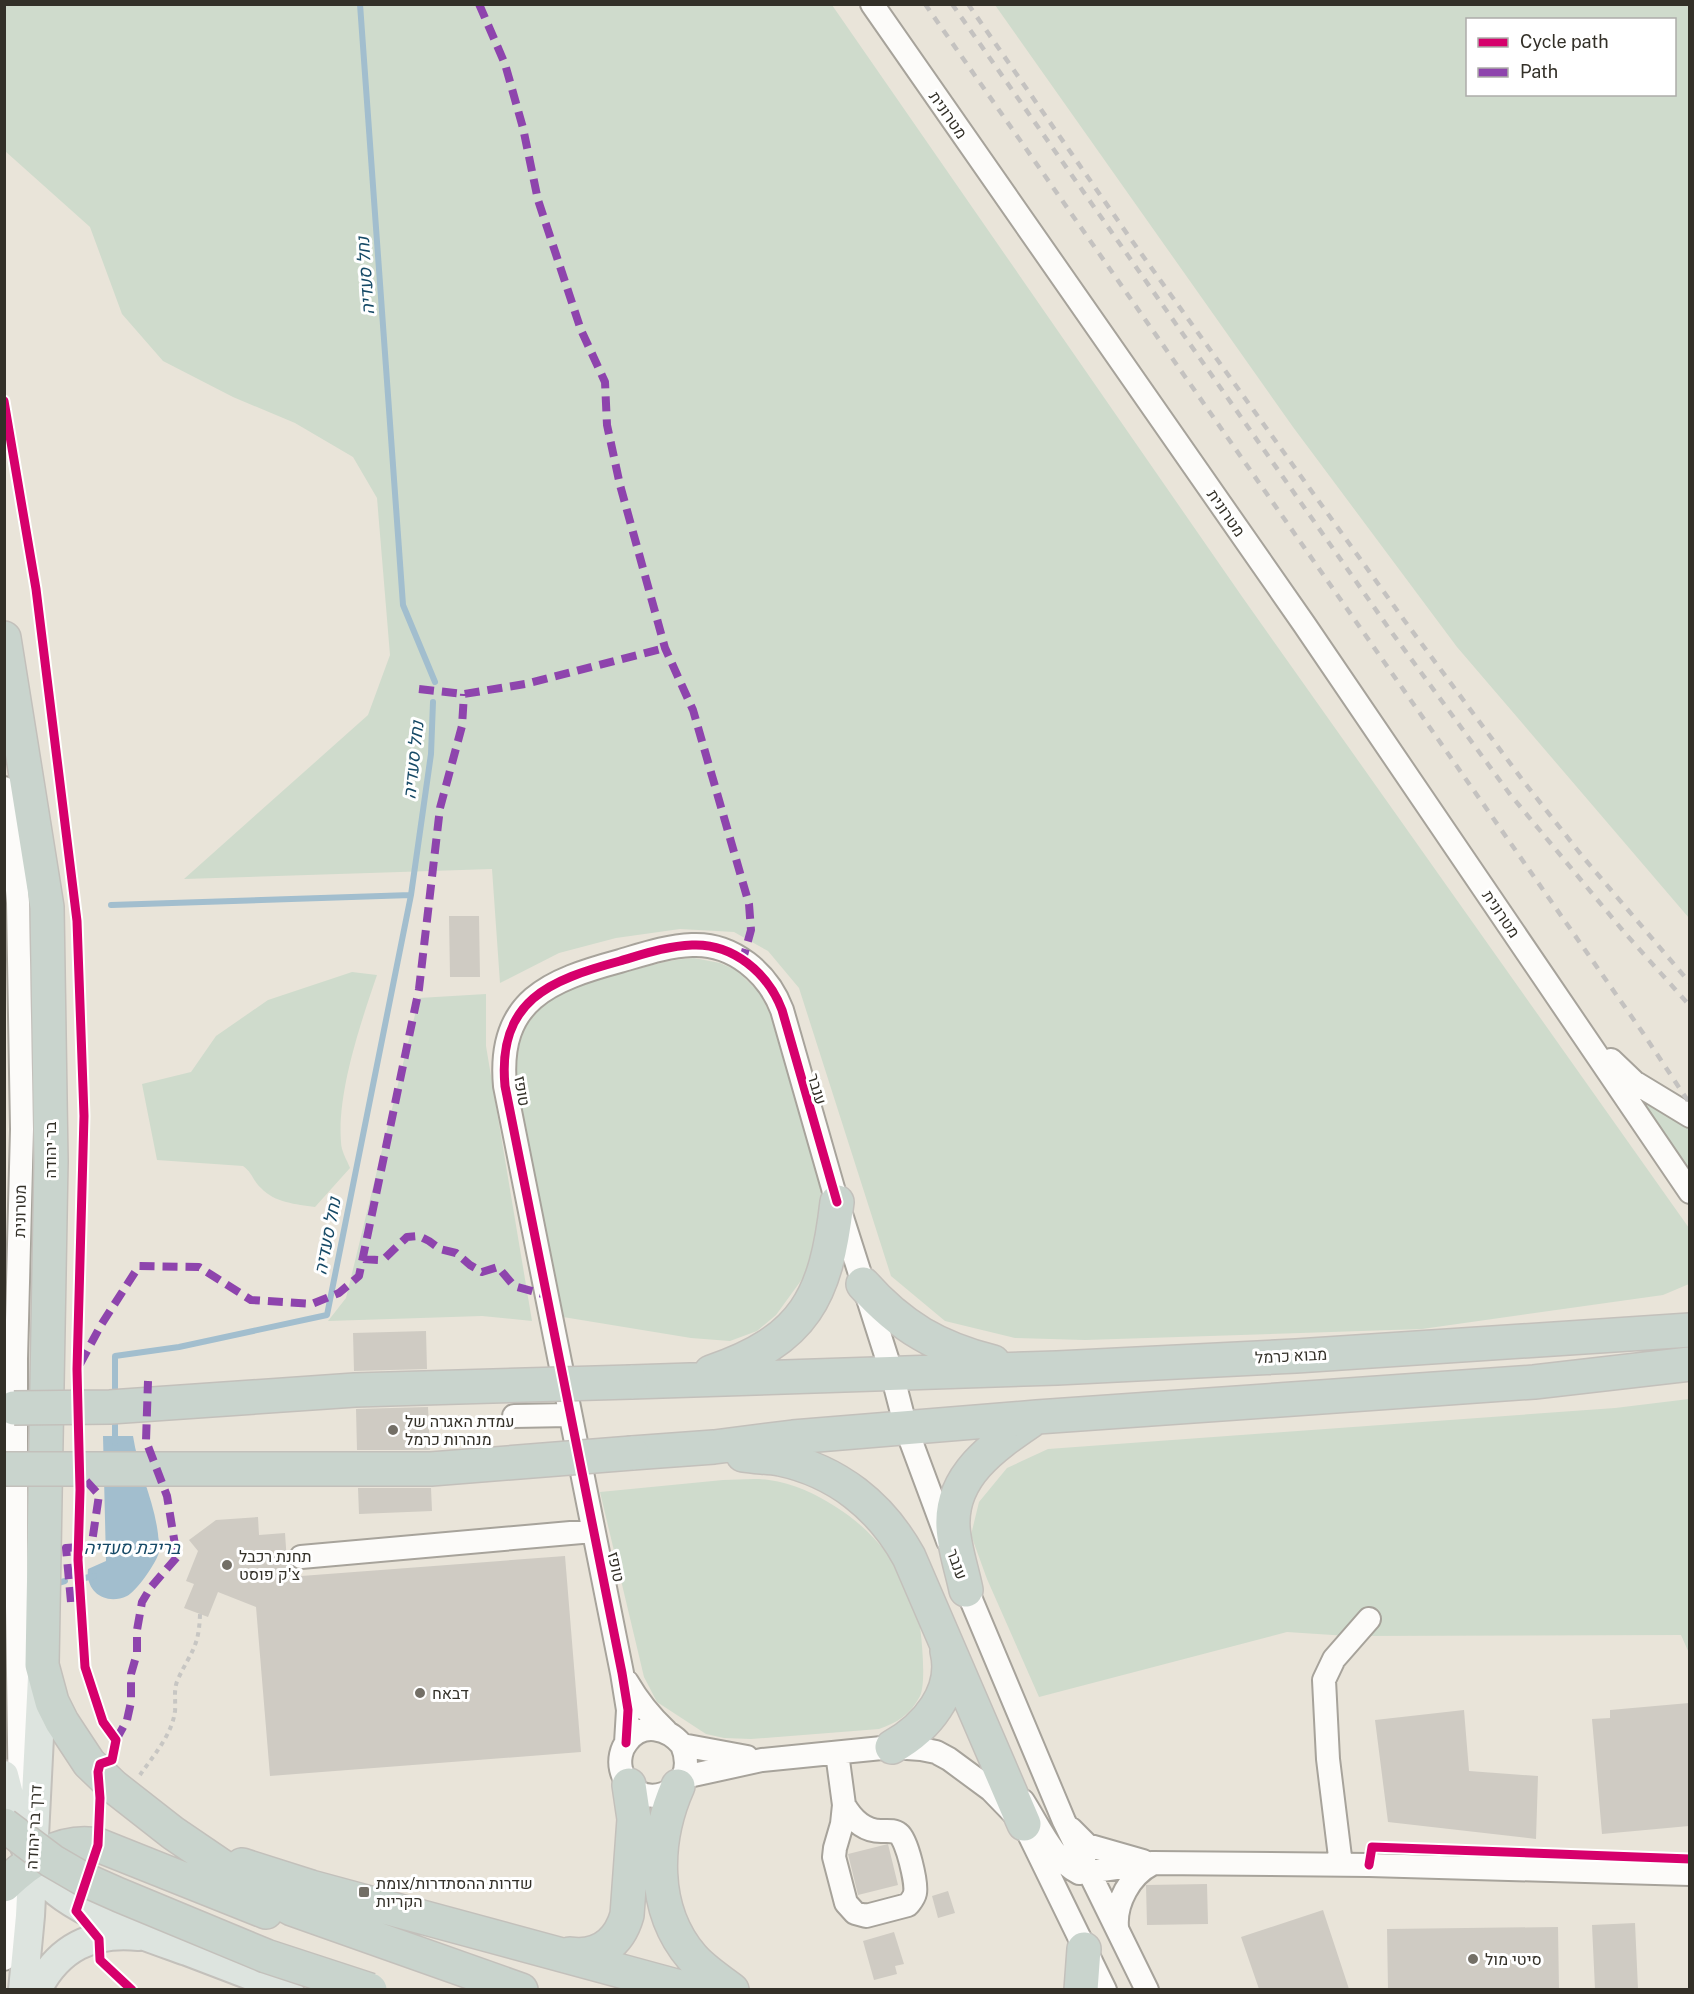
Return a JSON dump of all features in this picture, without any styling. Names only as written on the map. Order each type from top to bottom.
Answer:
[{"type":"highway","name":"בר יהודה","points":[[5,639],[47,908],[51,1161],[42,1665],[52,1702],[62,1722],[89,1762],[113,1786],[173,1833]]},
{"type":"highway","points":[[685,1381],[760,1351],[776,1340],[804,1313],[821,1284],[827,1264],[837,1202]]},
{"type":"highway","points":[[863,1284],[892,1313],[935,1343],[962,1354],[1021,1370]]},
{"type":"highway","name":"מבוא כרמל","points":[[4,1408],[110,1407],[355,1390],[1021,1370],[1296,1356],[1689,1330]]},
{"type":"highway","points":[[4,1469],[431,1469],[1037,1417],[1534,1382],[1689,1364]]},
{"type":"highway","points":[[966,1590],[953,1527],[960,1489],[967,1476],[985,1455],[998,1443],[1037,1417]]},
{"type":"highway","points":[[681,1449],[780,1459],[814,1470],[860,1496],[874,1507],[897,1534],[909,1557],[1024,1824]]},
{"type":"highway","points":[[892,1747],[919,1729],[943,1696],[949,1659],[945,1640]]},
{"type":"highway","points":[[681,1781],[664,1824],[660,1852],[664,1906],[693,1959],[732,1989]]},
{"type":"highway","points":[[558,1953],[576,1955],[600,1951],[610,1946],[624,1924],[627,1915],[634,1819],[628,1785]]},
{"type":"highway","points":[[173,1833],[268,1897],[292,1909],[521,1989]]},
{"type":"highway","points":[[173,1833],[211,1852],[273,1876],[691,1989]]},
{"type":"highway","points":[[15,1855],[66,1845],[86,1843],[98,1845],[273,1914],[329,1928],[352,1931]]},
{"type":"highway","points":[[15,1855],[52,1861],[83,1879],[119,1895],[266,1956],[370,1989]]},
{"type":"highway","points":[[1081,1989],[1084,1949]]},
{"type":"main road","name":"דרך בר יהודה","points":[[23,1989],[30,1916],[15,1855],[42,1665]]},
{"type":"main road","points":[[4,1775],[15,1855],[67,1900],[147,1937],[289,1989]]},
{"type":"main road","points":[[37,1989],[49,1968],[72,1948],[89,1941],[117,1936],[147,1937]]},
{"type":"street","name":"מטרונית","points":[[872,4],[1310,634],[1689,1192]]},
{"type":"street","name":"מטרונית","points":[[4,788],[13,840],[18,903],[22,1129],[16,1371],[15,1855],[4,1959]]},
{"type":"street","name":"טופז","points":[[622,1672],[505,1086],[505,1055],[514,1024],[524,1008],[536,996],[568,976],[649,953],[679,946],[707,946],[743,959],[777,996],[837,1202]]},
{"type":"street","name":"מטרונית","points":[[1577,1025],[1634,1082],[1689,1116]]},
{"type":"street","name":"ענבר","points":[[837,1202],[892,1374],[906,1428],[966,1590],[1064,1821],[1146,1989]]},
{"type":"street","points":[[514,1416],[570,1415]]},
{"type":"street","points":[[301,1557],[593,1531]]},
{"type":"street","points":[[1341,1865],[1328,1759],[1324,1680],[1334,1659],[1369,1619]]},
{"type":"street","points":[[622,1672],[635,1696],[651,1717],[674,1738],[687,1755],[687,1766],[681,1781],[669,1792],[659,1796],[648,1796],[637,1792],[628,1785],[622,1775],[621,1753],[633,1735],[644,1730],[655,1728],[674,1738],[762,1760]]},
{"type":"street","points":[[622,1672],[628,1710],[626,1743]]},
{"type":"street","points":[[681,1781],[762,1760],[892,1747],[928,1751],[949,1759],[991,1790],[1024,1824],[1105,1989]]},
{"type":"street","points":[[992,1750],[1054,1851],[1072,1870],[1079,1873],[1153,1863],[1341,1865],[1689,1874]]},
{"type":"street","points":[[837,1753],[844,1805],[834,1857],[846,1903],[855,1913],[866,1916],[908,1905],[915,1896],[916,1885],[903,1838],[897,1832],[879,1831],[862,1826],[852,1818],[844,1805]]},
{"type":"street","points":[[1064,1821],[1087,1845],[1153,1863]]},
{"type":"street","points":[[1117,1928],[1116,1912],[1128,1887],[1143,1869],[1153,1863]]},
{"type":"path","points":[[136,1780],[167,1733],[175,1712],[175,1690],[178,1679],[195,1648],[199,1634],[200,1614]]},
{"type":"green space","points":[[5,4],[832,5],[1243,598],[1689,1228],[1689,1284],[1663,1295],[1422,1329],[1085,1340],[1015,1338],[945,1321],[891,1276],[799,988],[768,951],[734,932],[680,929],[616,938],[559,953],[500,983],[492,869],[184,879],[368,715],[390,655],[377,498],[353,457],[295,423],[233,397],[163,361],[122,314],[90,227],[5,151]]},
{"type":"green space","points":[[995,5],[1689,5],[1689,918],[1457,647],[1293,427]]},
{"type":"green space","points":[[694,958],[720,963],[736,970],[759,992],[770,1014],[825,1205],[808,1271],[776,1315],[757,1331],[730,1341],[691,1338],[563,1317],[517,1085],[517,1059],[522,1037],[531,1020],[543,1007],[559,996],[599,980],[658,964]]},
{"type":"green space","points":[[352,972],[377,975],[352,1057],[343,1101],[341,1145],[350,1168],[315,1207],[286,1202],[273,1197],[258,1185],[243,1166],[157,1160],[142,1084],[191,1072],[216,1036],[268,1000]]},
{"type":"green space","points":[[486,994],[486,1046],[532,1321],[482,1316],[328,1321],[346,1298],[419,998]]},
{"type":"green space","points":[[1624,1083],[1685,1123],[1689,1130],[1689,1176]]},
{"type":"green space","points":[[1689,1399],[1689,1653],[1681,1635],[1348,1636],[1287,1632],[1039,1697],[987,1579],[971,1535],[979,1502],[1007,1468],[1048,1449],[1615,1408]]},
{"type":"green space","points":[[723,1480],[769,1480],[804,1490],[857,1522],[885,1551],[900,1573],[915,1603],[922,1640],[922,1689],[912,1708],[903,1717],[879,1729],[751,1739],[724,1738],[706,1734],[657,1702],[644,1677],[600,1492]]},
{"type":"water","name":"בריכת סעדיה","points":[[103,1436],[133,1436],[156,1521],[160,1548],[154,1563],[136,1589],[119,1599],[98,1595],[93,1590],[88,1577],[88,1569],[106,1561]]},
{"type":"building","points":[[449,916],[479,916],[480,977],[450,977]]},
{"type":"building","points":[[426,1331],[427,1369],[354,1371],[353,1333]]},
{"type":"building","points":[[428,1407],[430,1450],[357,1450],[356,1409]]},
{"type":"building","points":[[358,1488],[431,1488],[432,1511],[359,1514]]},
{"type":"building","name":"דבאח","points":[[258,1517],[259,1535],[285,1533],[288,1577],[565,1556],[581,1752],[270,1776],[256,1607],[218,1592],[208,1617],[184,1608],[194,1584],[186,1581],[198,1551],[189,1540],[216,1520]]},
{"type":"building","points":[[1689,1703],[1689,1826],[1602,1834],[1592,1719],[1610,1718],[1610,1710]]},
{"type":"building","points":[[1464,1710],[1469,1771],[1538,1776],[1536,1839],[1388,1822],[1375,1720]]},
{"type":"building","points":[[888,1844],[898,1885],[858,1895],[848,1854]]},
{"type":"building","points":[[1207,1884],[1208,1924],[1147,1925],[1146,1885]]},
{"type":"building","points":[[948,1891],[955,1913],[938,1918],[932,1896]]},
{"type":"building","points":[[1323,1910],[1349,1989],[1259,1989],[1241,1937]]},
{"type":"building","points":[[1635,1923],[1638,1989],[1595,1989],[1592,1925]]},
{"type":"building","name":"סיטי מול","points":[[1558,1927],[1559,1989],[1388,1989],[1387,1929]]},
{"type":"building","points":[[894,1932],[904,1964],[895,1966],[897,1974],[874,1980],[863,1941]]},
{"type":"waterway","name":"נחל סעדיה","points":[[360,4],[403,605],[435,682]]},
{"type":"waterway","name":"נחל סעדיה","points":[[115,1398],[115,1356],[179,1347],[327,1315],[411,895],[431,754],[433,702]]},
{"type":"waterway","points":[[111,905],[411,895]]},
{"type":"waterway","name":"נחל סעדיה","points":[[115,1418],[115,1443]]},
{"type":"waterway","name":"נחל סעדיה","points":[[80,1579],[94,1576]]},
{"type":"waterway","name":"נחל סעדיה","points":[[58,1583],[65,1581]]},
{"type":"railway","points":[[925,4],[1643,1033],[1690,1104]]},
{"type":"railway","points":[[952,4],[1390,630],[1509,793],[1624,932],[1690,1006]]},
{"type":"railway","points":[[968,4],[1130,238],[1404,620],[1524,782],[1583,857],[1690,983]]},
{"type":"marked path","points":[[479,4],[505,64],[523,128],[538,200],[581,330],[605,382],[607,425],[620,485],[665,648],[693,710],[749,904],[751,930],[743,959]]},
{"type":"marked path","points":[[419,689],[464,694],[525,684],[665,648]]},
{"type":"marked path","points":[[80,1364],[101,1325],[139,1266],[199,1267],[251,1300],[312,1304],[339,1293],[359,1276],[419,989],[440,808],[462,726],[464,694]]},
{"type":"marked path","points":[[363,1259],[385,1258],[407,1237],[419,1236],[440,1249],[456,1253],[482,1272],[498,1267],[514,1286],[546,1295]]},
{"type":"marked path","points":[[116,1740],[127,1720],[131,1702],[131,1674],[137,1653],[137,1630],[142,1602],[151,1587],[177,1557],[167,1496],[146,1441],[148,1381]]},
{"type":"marked path","points":[[71,1602],[66,1548],[91,1549],[99,1495],[80,1474]]},
{"type":"cycle path","points":[[4,401],[36,589],[77,921],[84,1116],[77,1369],[80,1490],[78,1560],[85,1667],[103,1722],[116,1740],[112,1760],[100,1764],[98,1772],[100,1798],[98,1845],[76,1911],[99,1939],[100,1960],[132,1990]]},
{"type":"cycle path","points":[[626,1743],[628,1710],[622,1673],[505,1086],[505,1057],[510,1033],[519,1014],[533,998],[571,976],[647,953],[692,945],[721,949],[735,955],[747,963],[768,984],[782,1010],[837,1202]]},
{"type":"cycle path","points":[[1369,1865],[1372,1847],[1690,1859]]},
{"type":"place","name":"עמדת האגרה של מנהרות כרמל","points":[[393,1430]]},
{"type":"place","name":"תחנת רכבל צ'ק פוסט","points":[[227,1565]]},
{"type":"place","name":"דבאח","points":[[420,1693]]},
{"type":"place","name":"שדרות ההסתדרות/צומת הקריות","points":[[364,1892]]},
{"type":"place","name":"סיטי מול","points":[[1473,1959]]}]
